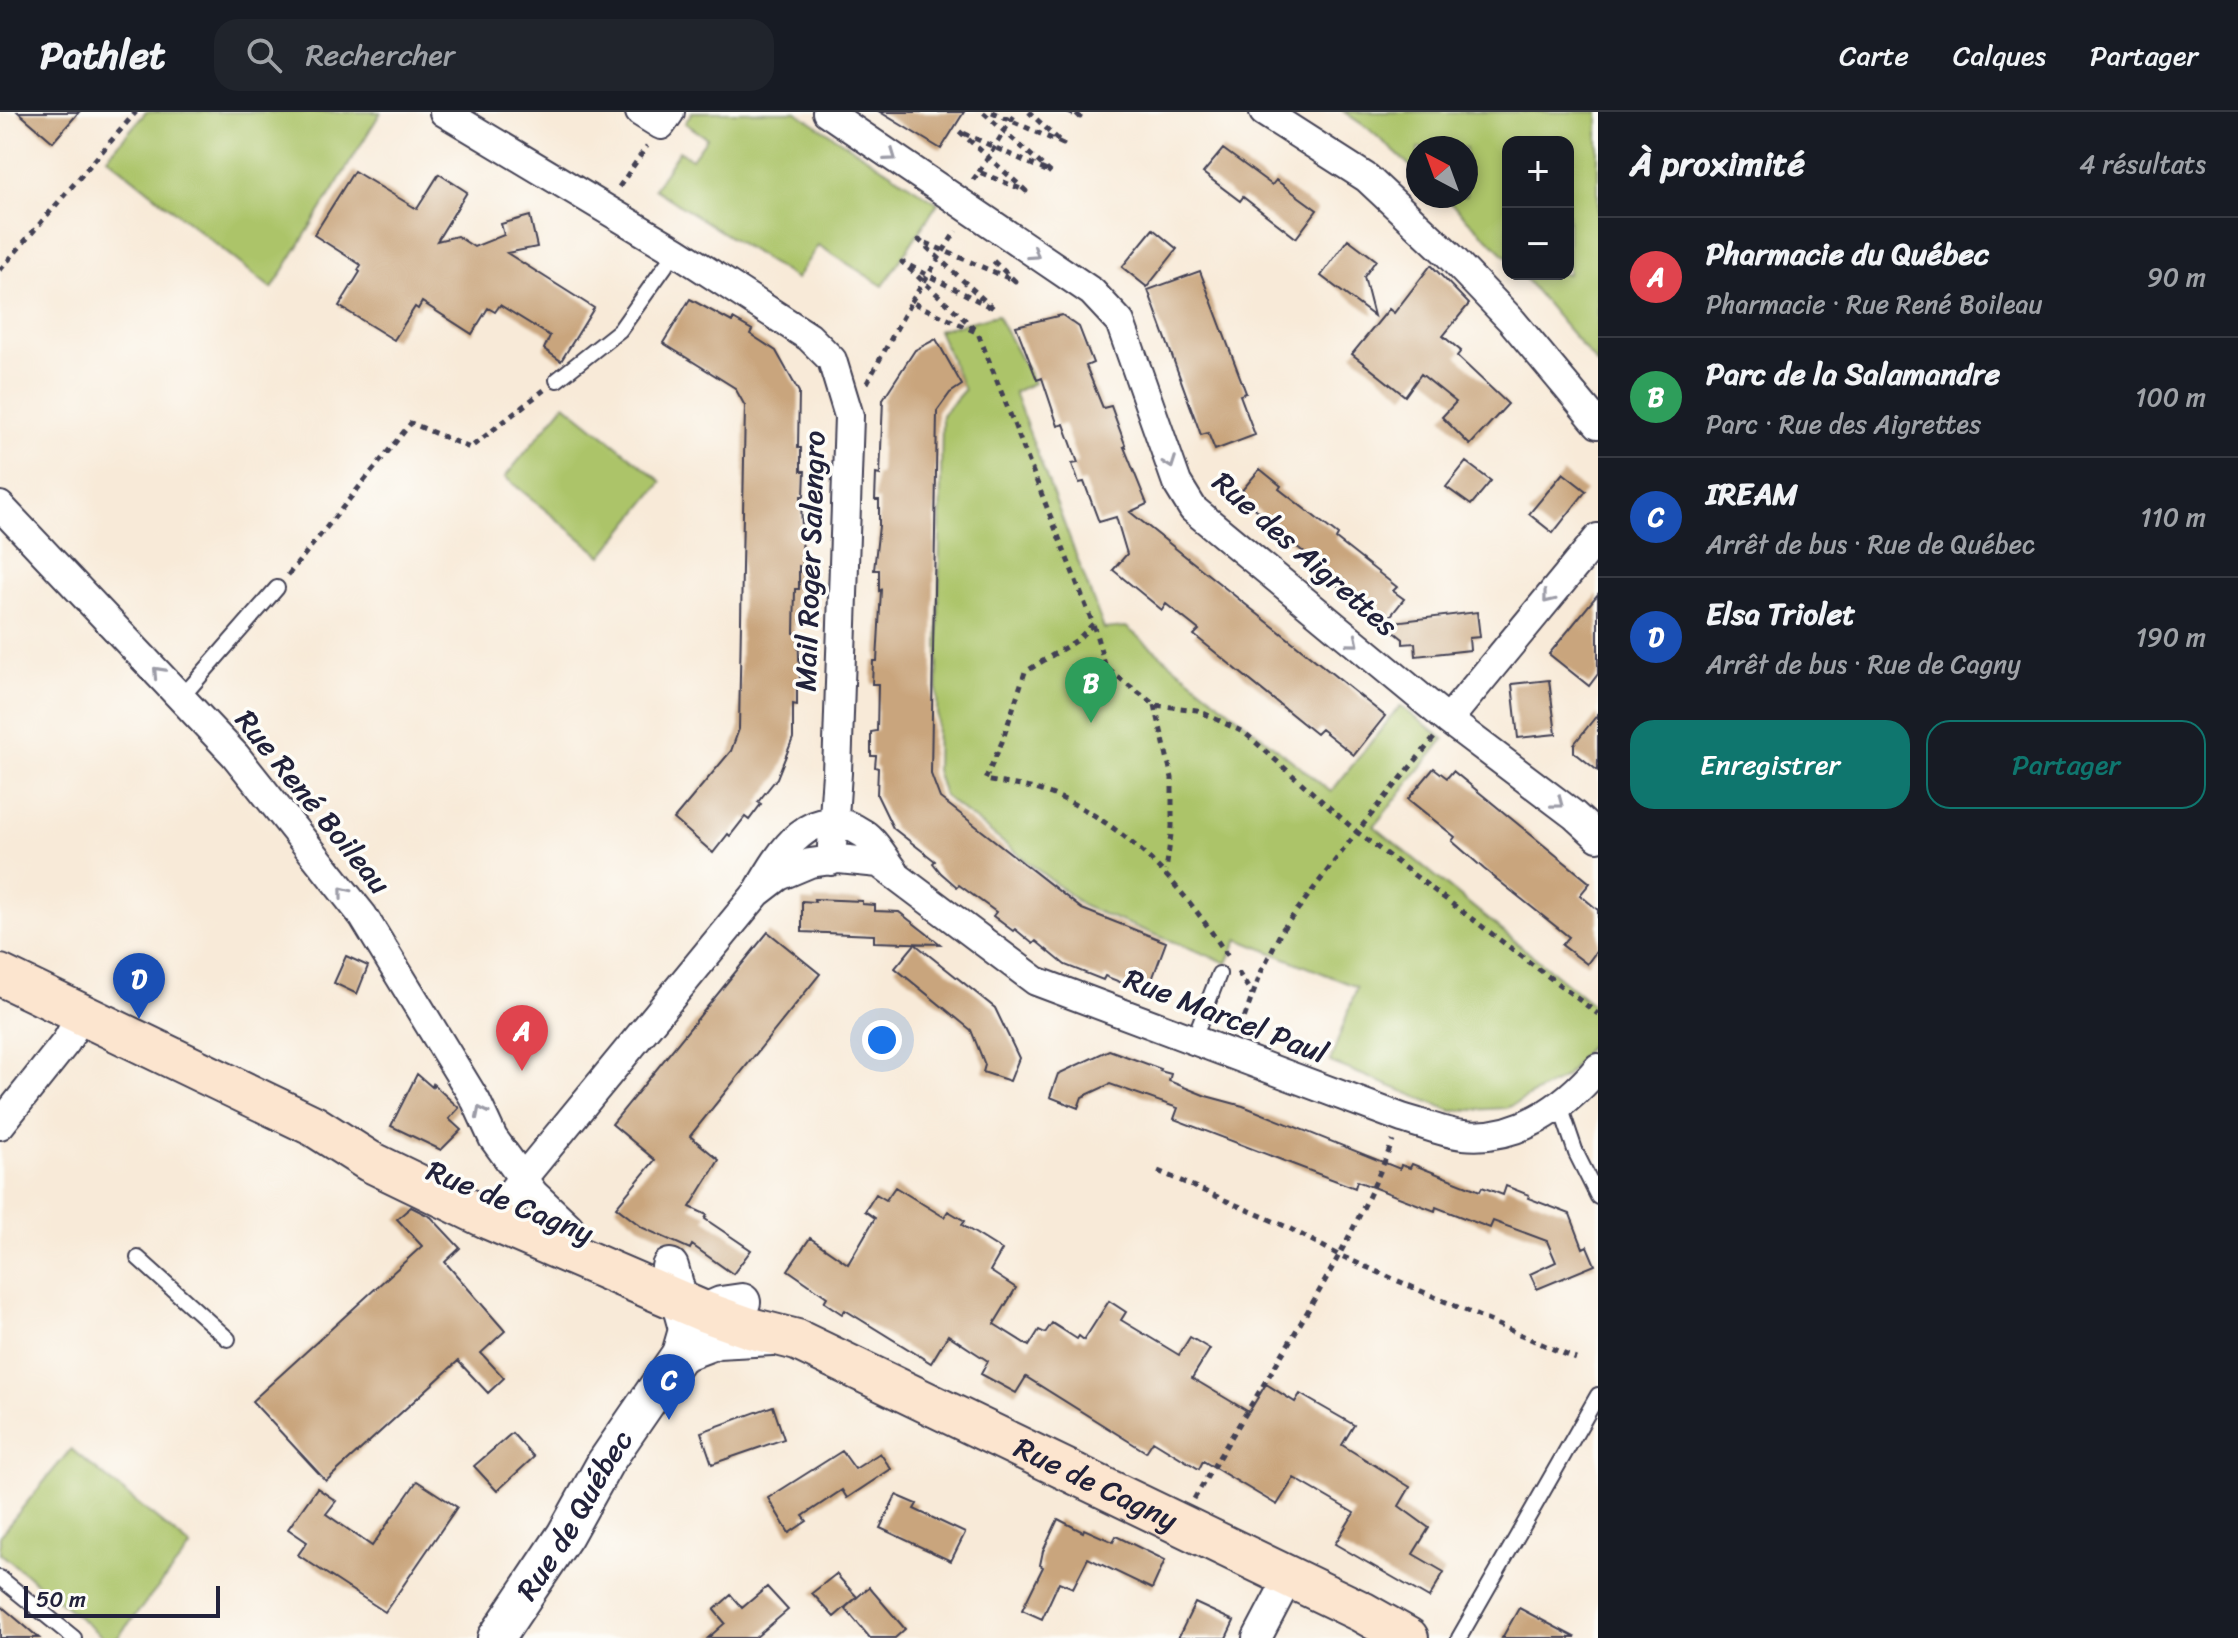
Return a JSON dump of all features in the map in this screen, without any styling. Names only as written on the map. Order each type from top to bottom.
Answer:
[{"type":"main road","name":"Rue de Cagny","points":[[0,975],[314,1126],[369,1143],[569,1227],[694,1311]]},
{"type":"main road","name":"Rue de Cagny","points":[[505,1200],[694,1311],[758,1311],[783,1337],[797,1340],[1289,1577],[1408,1638]]},
{"type":"street","name":"Mail Roger Salengro","points":[[444,112],[676,251],[809,337],[832,360],[849,416],[837,773],[831,861]]},
{"type":"street","points":[[640,112],[661,125],[670,112]]},
{"type":"street","name":"Rue des Aigrettes","points":[[827,112],[1092,292],[1120,322],[1177,483],[1193,509],[1448,720],[1574,815],[1598,837]]},
{"type":"street","points":[[1264,112],[1367,178],[1448,254],[1512,321],[1598,424]]},
{"type":"street","name":"Rue René Boileau","points":[[0,506],[235,755],[363,916],[476,1101],[493,1138],[505,1200]]},
{"type":"street","points":[[1448,720],[1598,538]]},
{"type":"street","name":"Rue Marcel Paul","points":[[505,1200],[757,893],[776,860],[795,837],[813,824],[844,824],[866,835],[895,873]]},
{"type":"street","name":"Rue Marcel Paul","points":[[757,893],[779,876],[810,863],[879,863],[1036,981],[1402,1118],[1463,1135],[1497,1133],[1539,1119],[1560,1106],[1598,1068]]},
{"type":"street","points":[[0,1125],[66,1042],[81,1015]]},
{"type":"street","points":[[694,1311],[717,1340],[783,1337]]},
{"type":"street","name":"Rue de Québec","points":[[496,1638],[565,1535],[694,1311]]},
{"type":"street","points":[[1257,1638],[1289,1577]]},
{"type":"lane","points":[[557,380],[620,330],[676,251]]},
{"type":"lane","points":[[181,698],[277,588]]},
{"type":"lane","points":[[1193,1041],[1219,974]]},
{"type":"lane","points":[[1560,1106],[1576,1153],[1598,1197]]},
{"type":"lane","points":[[138,1258],[228,1339]]},
{"type":"lane","points":[[1459,1638],[1598,1395]]},
{"type":"lane","points":[[0,1578],[74,1638]]},
{"type":"path","points":[[0,270],[136,112]]},
{"type":"path","points":[[992,112],[1063,144],[1029,112]]},
{"type":"path","points":[[979,172],[1016,112]]},
{"type":"path","points":[[1068,112],[1080,117],[1075,112]]},
{"type":"path","points":[[849,416],[911,302],[969,210]]},
{"type":"path","points":[[911,302],[978,333],[1093,624],[1106,668],[1155,705],[1197,710],[1245,733],[1357,832],[1598,1014]]},
{"type":"path","points":[[277,588],[411,423],[470,448],[557,380]]},
{"type":"path","points":[[1093,624],[1077,640],[1025,672],[1002,742],[985,780],[1049,793],[1087,812],[1129,841],[1165,872],[1230,959]]},
{"type":"path","points":[[1155,705],[1172,778],[1172,827],[1165,872]]},
{"type":"path","points":[[1230,1055],[1282,930],[1448,720]]},
{"type":"path","points":[[1237,971],[1253,995]]},
{"type":"path","points":[[1179,1524],[1339,1255],[1376,1183],[1402,1118]]},
{"type":"path","points":[[1158,1171],[1576,1359]]},
{"type":"green space","points":[[146,112],[381,112],[272,289],[107,157]]},
{"type":"green space","points":[[692,112],[796,112],[938,203],[883,286],[818,245],[796,279],[654,189],[679,151],[692,159],[707,138],[685,123]]},
{"type":"green space","points":[[1344,112],[1598,112],[1598,365],[1526,280],[1574,280],[1574,136],[1502,136],[1502,252],[1456,208],[1478,208],[1478,136],[1406,136],[1406,162],[1369,129]]},
{"type":"green space","points":[[997,315],[1034,383],[1014,392],[1104,629],[1126,627],[1331,792],[1400,706],[1444,739],[1374,826],[1598,1009],[1598,1034],[1566,1077],[1507,1108],[1452,1111],[1330,1062],[1357,987],[1238,939],[1227,963],[1085,907],[944,796],[936,770],[942,415],[964,390],[938,330]]},
{"type":"green space","points":[[565,404],[662,482],[602,556],[505,477]]},
{"type":"green space","points":[[71,1449],[191,1547],[117,1638],[104,1638],[0,1553],[0,1535]]},
{"type":"building","points":[[18,112],[79,112],[53,142]]},
{"type":"building","points":[[880,112],[964,112],[941,149]]},
{"type":"building","points":[[1223,149],[1272,185],[1276,180],[1317,210],[1296,238],[1243,197],[1240,201],[1203,173]]},
{"type":"building","points":[[354,171],[417,209],[439,174],[467,192],[437,241],[457,236],[474,247],[504,235],[501,224],[530,216],[537,247],[507,253],[594,308],[561,361],[544,349],[550,336],[500,305],[495,312],[488,308],[472,334],[422,302],[418,309],[415,307],[394,340],[339,306],[360,272],[361,265],[314,235]]},
{"type":"building","points":[[1153,229],[1177,249],[1147,287],[1122,267]]},
{"type":"building","points":[[1348,239],[1376,260],[1364,277],[1374,316],[1321,276]]},
{"type":"building","points":[[1431,265],[1469,304],[1443,336],[1461,351],[1457,356],[1508,404],[1470,445],[1442,417],[1456,402],[1421,374],[1405,396],[1352,354],[1389,309],[1394,313]]},
{"type":"building","points":[[1200,271],[1246,393],[1240,395],[1255,435],[1215,450],[1208,433],[1201,435],[1148,290]]},
{"type":"building","points":[[690,299],[752,330],[750,334],[776,351],[799,392],[798,448],[801,448],[801,471],[805,471],[804,496],[801,496],[803,567],[799,566],[799,589],[795,589],[794,633],[798,634],[800,682],[797,681],[797,705],[793,704],[793,738],[777,778],[758,802],[761,804],[749,820],[745,817],[713,853],[674,819],[731,751],[739,729],[745,406],[735,388],[663,343]]},
{"type":"building","points":[[1062,315],[1079,327],[1093,363],[1086,366],[1103,408],[1111,406],[1147,504],[1130,512],[1385,716],[1354,755],[1321,729],[1316,734],[1194,635],[1199,630],[1166,604],[1162,610],[1113,570],[1127,554],[1116,517],[1099,522],[1084,482],[1079,483],[1072,464],[1078,463],[1064,424],[1058,426],[1042,378],[1037,380],[1016,326]]},
{"type":"building","points":[[936,339],[962,385],[950,393],[937,411],[931,774],[940,798],[1082,909],[1166,942],[1147,993],[1105,976],[1103,980],[1065,965],[1036,941],[1033,944],[1015,929],[1013,931],[993,916],[996,912],[959,885],[957,887],[941,873],[933,863],[935,861],[893,828],[877,795],[878,768],[875,767],[876,756],[871,756],[871,732],[877,731],[878,684],[872,684],[873,661],[877,661],[881,590],[879,570],[874,570],[879,526],[879,500],[875,500],[876,474],[880,475],[883,399],[915,350]]},
{"type":"building","points":[[1466,462],[1491,481],[1471,505],[1446,487]]},
{"type":"building","points":[[1260,469],[1281,486],[1279,489],[1338,535],[1336,539],[1397,587],[1393,591],[1404,599],[1385,623],[1477,612],[1480,637],[1469,638],[1470,650],[1416,656],[1415,643],[1403,644],[1403,639],[1333,582],[1336,578],[1238,495]]},
{"type":"building","points":[[1563,473],[1586,491],[1553,533],[1529,514]]},
{"type":"building","points":[[1598,594],[1598,674],[1589,686],[1549,654]]},
{"type":"building","points":[[1549,680],[1556,734],[1518,738],[1512,684]]},
{"type":"building","points":[[1598,714],[1598,771],[1574,752],[1574,744]]},
{"type":"building","points":[[1434,768],[1447,778],[1453,771],[1590,883],[1580,895],[1598,910],[1598,949],[1587,964],[1562,945],[1569,937],[1484,869],[1452,841],[1455,837],[1408,799]]},
{"type":"building","points":[[814,899],[862,901],[862,904],[875,905],[875,911],[899,912],[940,944],[874,942],[874,935],[802,932],[802,901],[815,902]]},
{"type":"building","points":[[768,932],[820,974],[690,1136],[719,1160],[690,1207],[707,1215],[705,1219],[751,1250],[733,1274],[692,1245],[690,1249],[643,1228],[616,1207],[655,1160],[612,1124]]},
{"type":"building","points":[[915,944],[995,1008],[1019,1058],[1010,1081],[983,1072],[985,1065],[971,1030],[895,968]]},
{"type":"building","points":[[346,956],[368,966],[357,994],[334,983]]},
{"type":"building","points":[[1109,1050],[1171,1074],[1169,1081],[1243,1106],[1400,1169],[1401,1165],[1410,1168],[1412,1164],[1480,1191],[1482,1187],[1503,1195],[1506,1186],[1529,1195],[1528,1198],[1570,1214],[1583,1248],[1587,1246],[1595,1265],[1537,1289],[1530,1274],[1556,1262],[1547,1241],[1493,1221],[1490,1228],[1436,1207],[1435,1211],[1357,1181],[1355,1188],[1174,1119],[1178,1108],[1110,1084],[1082,1097],[1078,1108],[1050,1097],[1058,1074]]},
{"type":"building","points":[[417,1074],[459,1108],[449,1119],[461,1130],[441,1150],[391,1126]]},
{"type":"building","points":[[895,1187],[944,1217],[948,1211],[965,1221],[962,1225],[1002,1250],[990,1271],[1016,1288],[994,1324],[1029,1346],[1039,1330],[1045,1333],[1052,1323],[1077,1339],[1079,1336],[1084,1340],[1109,1301],[1126,1312],[1121,1320],[1179,1355],[1190,1337],[1210,1349],[1192,1378],[1249,1412],[1266,1384],[1295,1402],[1300,1394],[1354,1425],[1342,1445],[1410,1487],[1399,1506],[1429,1528],[1413,1554],[1444,1572],[1429,1598],[1335,1544],[1354,1513],[1294,1478],[1277,1505],[1203,1461],[1199,1469],[1153,1441],[1146,1452],[1026,1377],[1016,1393],[981,1374],[988,1361],[948,1335],[931,1363],[845,1310],[842,1314],[824,1302],[827,1297],[788,1270],[810,1238],[848,1264],[875,1218],[865,1211],[876,1194],[886,1200]]},
{"type":"building","points":[[411,1207],[431,1217],[460,1248],[445,1262],[505,1331],[481,1353],[504,1378],[488,1393],[458,1361],[326,1481],[252,1401],[422,1246],[397,1219]]},
{"type":"building","points":[[773,1406],[784,1439],[712,1464],[701,1432]]},
{"type":"building","points":[[512,1433],[534,1457],[497,1491],[474,1466]]},
{"type":"building","points":[[842,1451],[855,1469],[880,1453],[891,1469],[847,1498],[842,1490],[803,1516],[807,1521],[789,1533],[768,1498]]},
{"type":"building","points":[[417,1481],[457,1507],[385,1612],[298,1555],[307,1542],[288,1529],[317,1488],[336,1501],[326,1514],[372,1546]]},
{"type":"building","points":[[896,1495],[917,1504],[914,1509],[965,1533],[951,1561],[880,1528]]},
{"type":"building","points":[[1058,1519],[1113,1542],[1116,1536],[1165,1560],[1152,1589],[1088,1558],[1073,1588],[1059,1582],[1042,1619],[1022,1610],[1043,1567],[1040,1565],[1043,1551]]},
{"type":"building","points":[[836,1574],[857,1597],[834,1617],[812,1593]]},
{"type":"building","points":[[767,1587],[788,1610],[755,1638],[708,1638],[725,1623],[714,1610],[731,1595],[742,1608]]},
{"type":"building","points":[[869,1587],[905,1629],[895,1638],[870,1638],[845,1608]]},
{"type":"building","points":[[1195,1603],[1234,1621],[1226,1638],[1178,1638]]},
{"type":"building","points":[[0,1605],[39,1638],[0,1638]]},
{"type":"building","points":[[1519,1608],[1576,1638],[1502,1638]]},
{"type":"place","name":"Parc de la Salamandre","points":[[1091,723]]},
{"type":"place","name":"Elsa Triolet","points":[[139,1019]]},
{"type":"place","name":"Pharmacie du Québec","points":[[522,1071]]},
{"type":"place","name":"IREAM","points":[[669,1420]]}]
